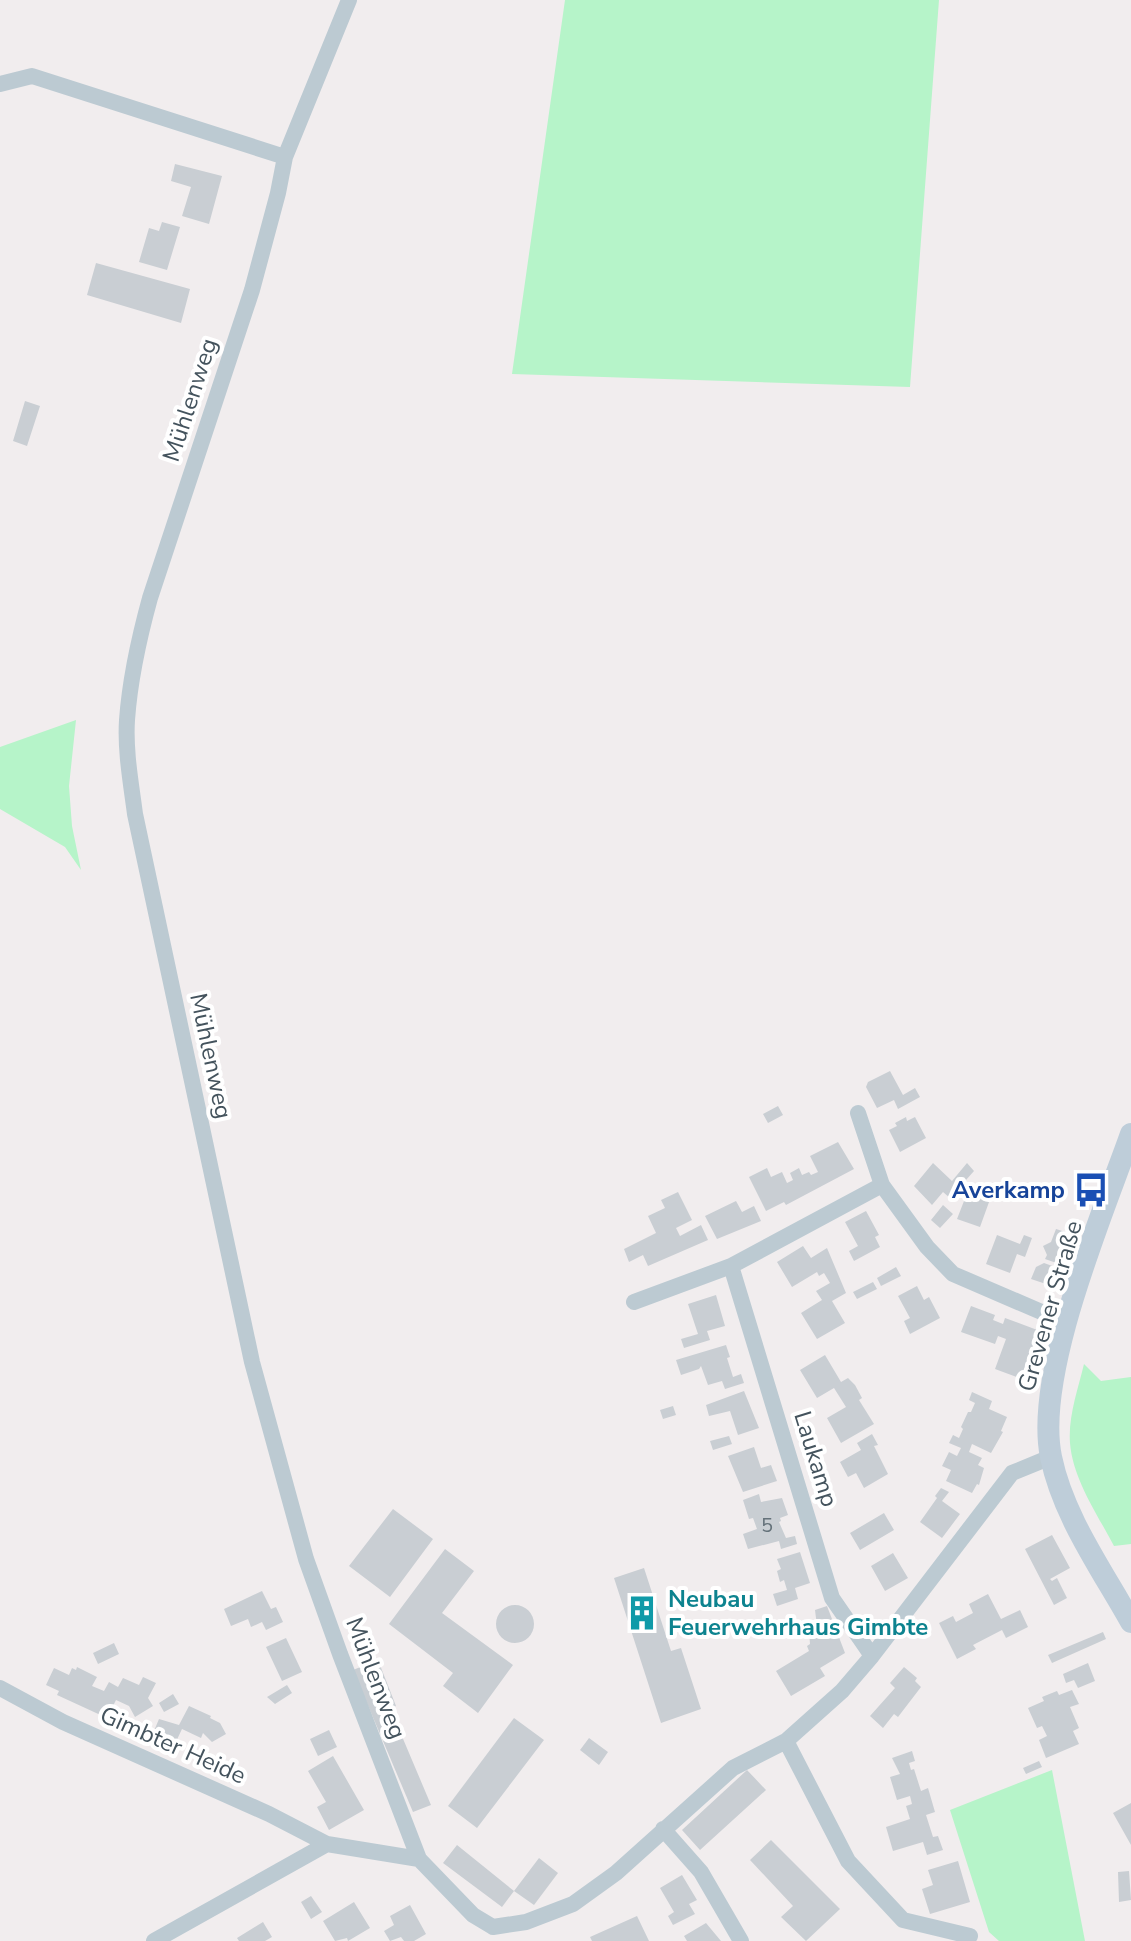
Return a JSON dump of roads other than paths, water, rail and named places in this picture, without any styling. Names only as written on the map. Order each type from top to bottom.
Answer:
[{"type":"street","name":"Mühlenweg","points":[[349,0],[285,157],[252,290],[150,598],[140,636],[127,723],[128,758],[135,814],[252,1362],[306,1559],[419,1859],[495,1934]]},
{"type":"street","points":[[0,84],[32,76],[285,157]]},
{"type":"street","points":[[858,1113],[882,1185],[927,1247],[953,1274],[1067,1323]]},
{"type":"street","name":"Grevener Straße","points":[[1131,1134],[1067,1323],[1047,1416],[1051,1457],[1074,1521],[1131,1622]]},
{"type":"street","points":[[634,1302],[731,1266],[882,1185]]},
{"type":"street","name":"Laukamp","points":[[731,1266],[832,1598],[872,1656]]},
{"type":"street","points":[[495,1934],[573,1904],[616,1873],[733,1768],[786,1741],[842,1691],[872,1656],[1012,1473],[1051,1457]]},
{"type":"street","name":"Gimbter Heide","points":[[0,1688],[63,1722],[269,1814],[327,1844],[419,1859]]},
{"type":"street","points":[[786,1741],[848,1861],[903,1920],[970,1936]]},
{"type":"street","points":[[663,1829],[701,1872],[741,1941]]},
{"type":"street","points":[[154,1941],[327,1844]]},
{"type":"place","name":"Averkamp","points":[[1091,1190]]},
{"type":"place","name":"Neubau Feuerwehrhaus Gimbte","points":[[642,1613]]}]
